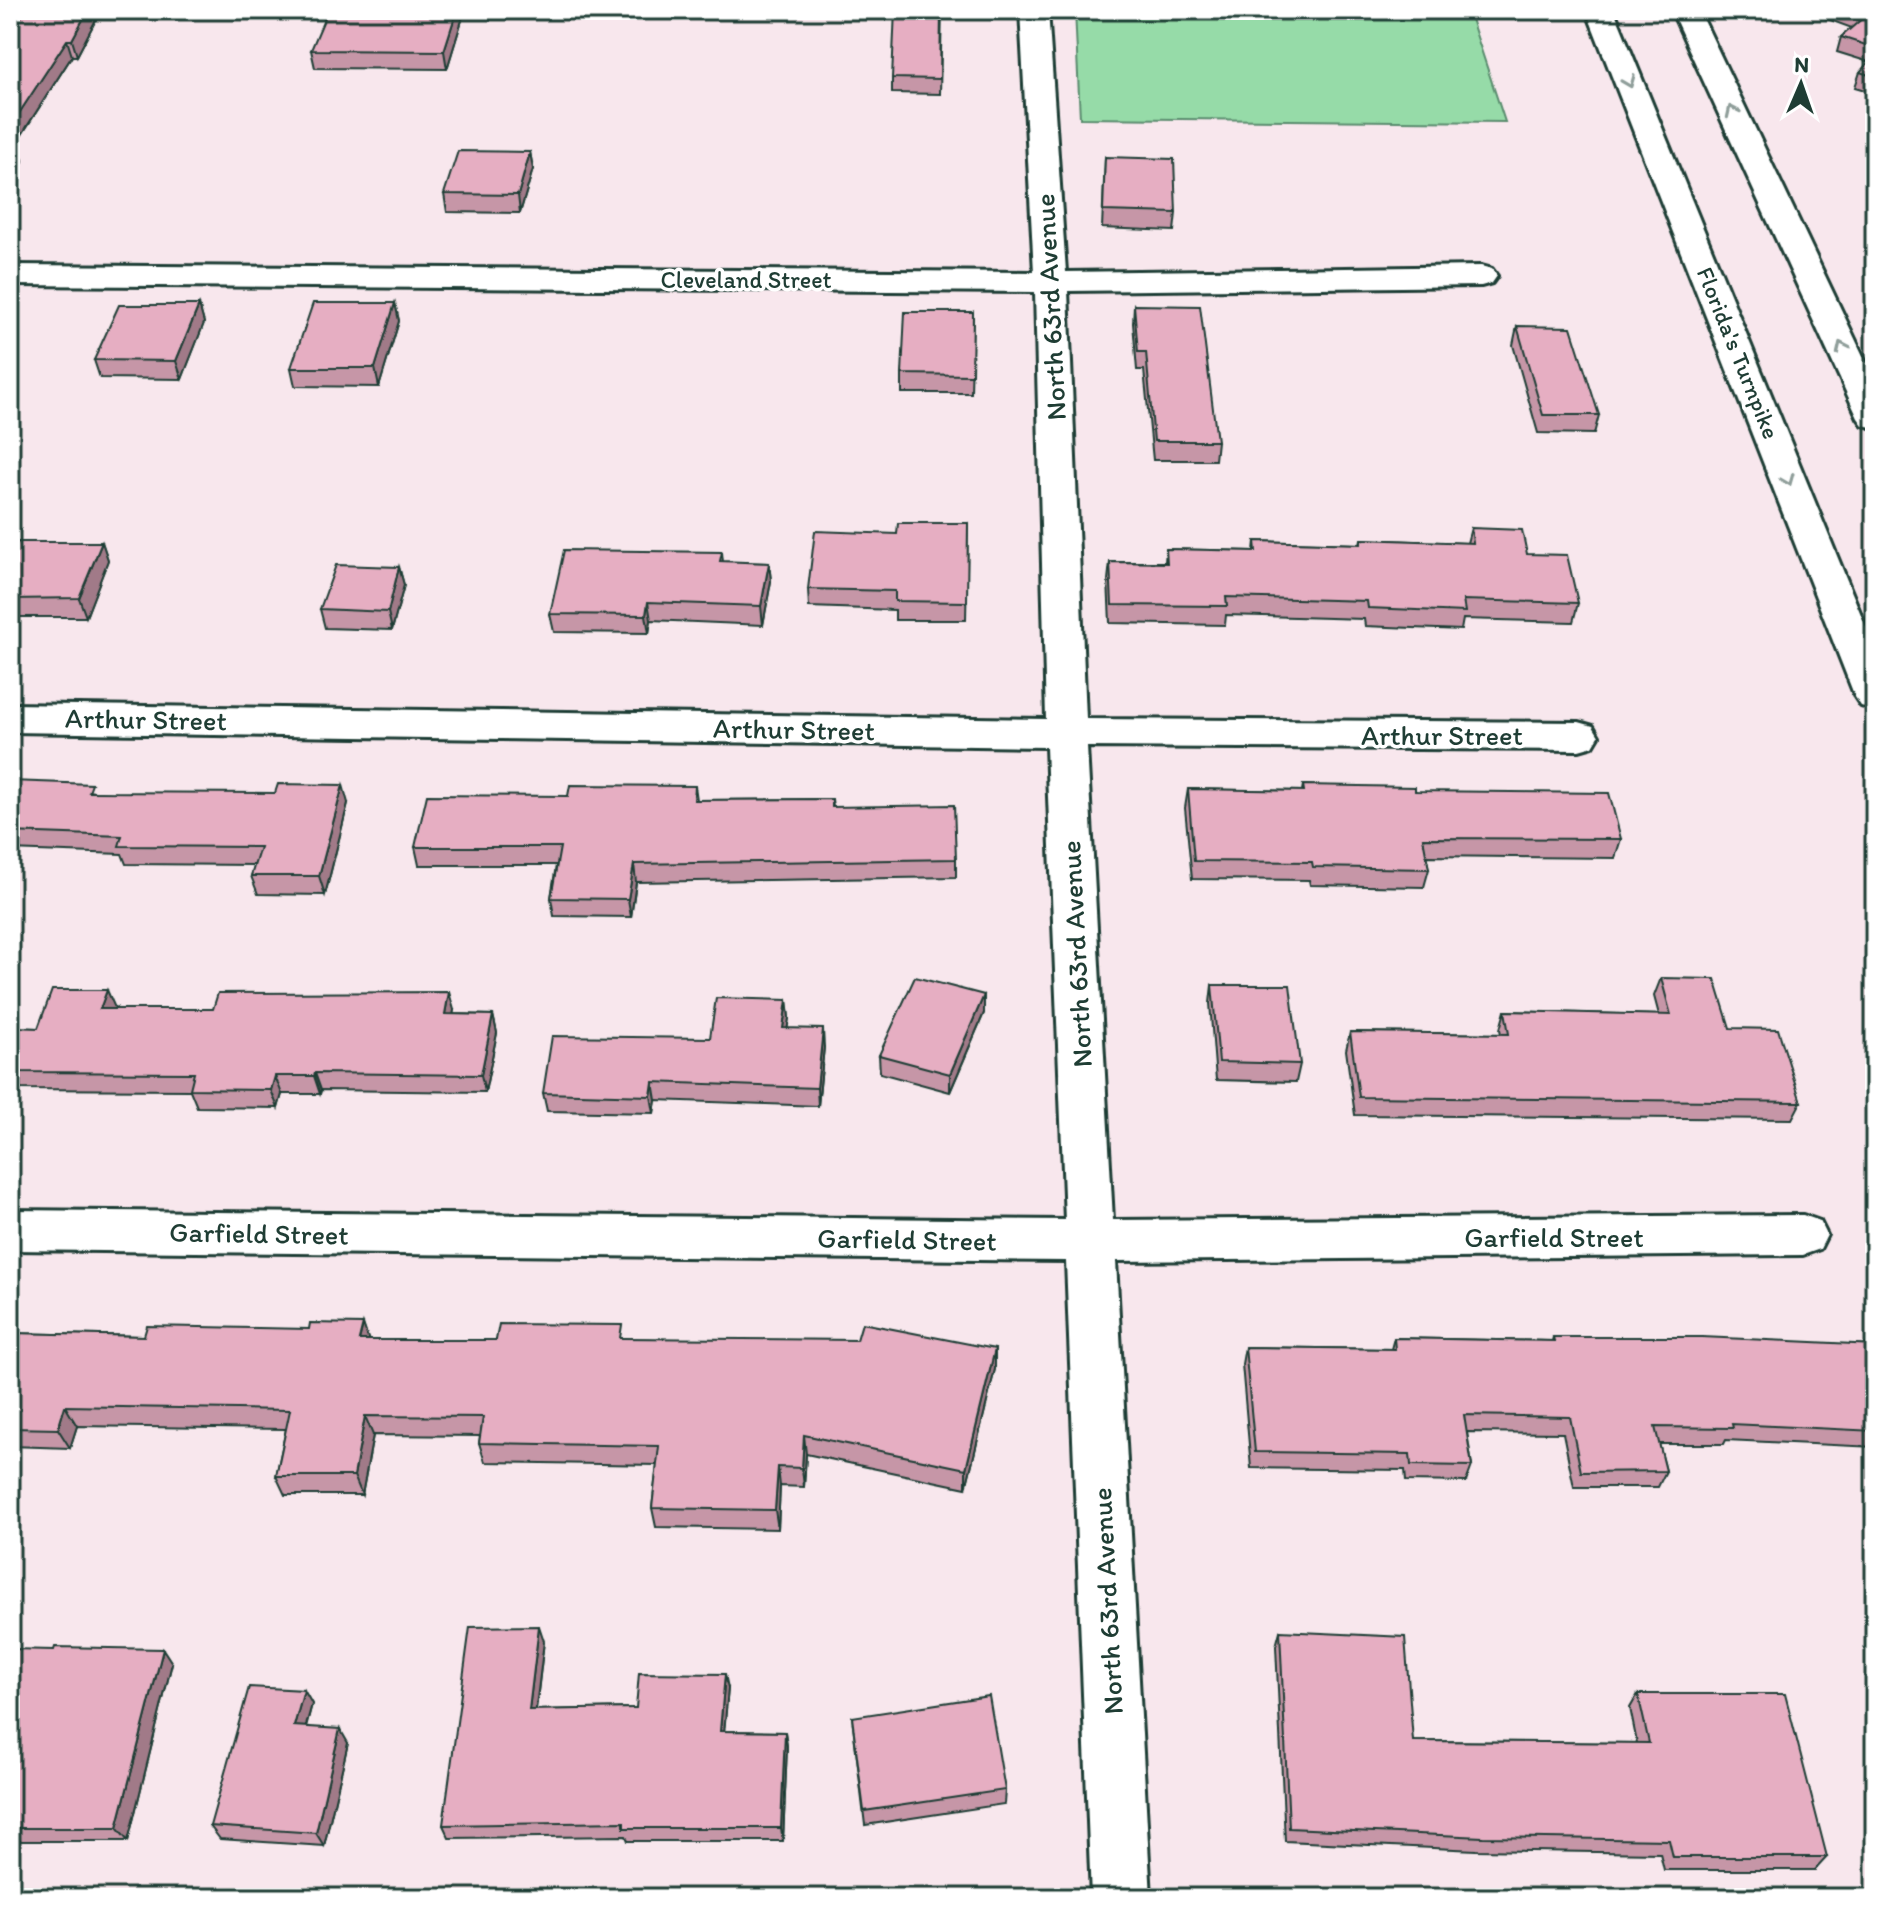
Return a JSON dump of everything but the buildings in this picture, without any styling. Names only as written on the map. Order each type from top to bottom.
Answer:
[{"type":"main road","name":"North 63rd Avenue","points":[[1034,10],[1051,282],[1066,733],[1121,1898]]},
{"type":"main road","name":"Florida's Turnpike","points":[[1600,10],[1875,697]]},
{"type":"main road","points":[[1685,10],[1875,418]]},
{"type":"main road","name":"Cleveland Street","points":[[10,275],[1051,282],[1481,276]]},
{"type":"main road","name":"Arthur Street","points":[[10,718],[1066,733],[1579,736]]},
{"type":"main road","name":"Garfield Street","points":[[10,1230],[1090,1241],[1803,1235]]},
{"type":"green space","points":[[1075,10],[1468,10],[1505,122],[1080,118]]}]
